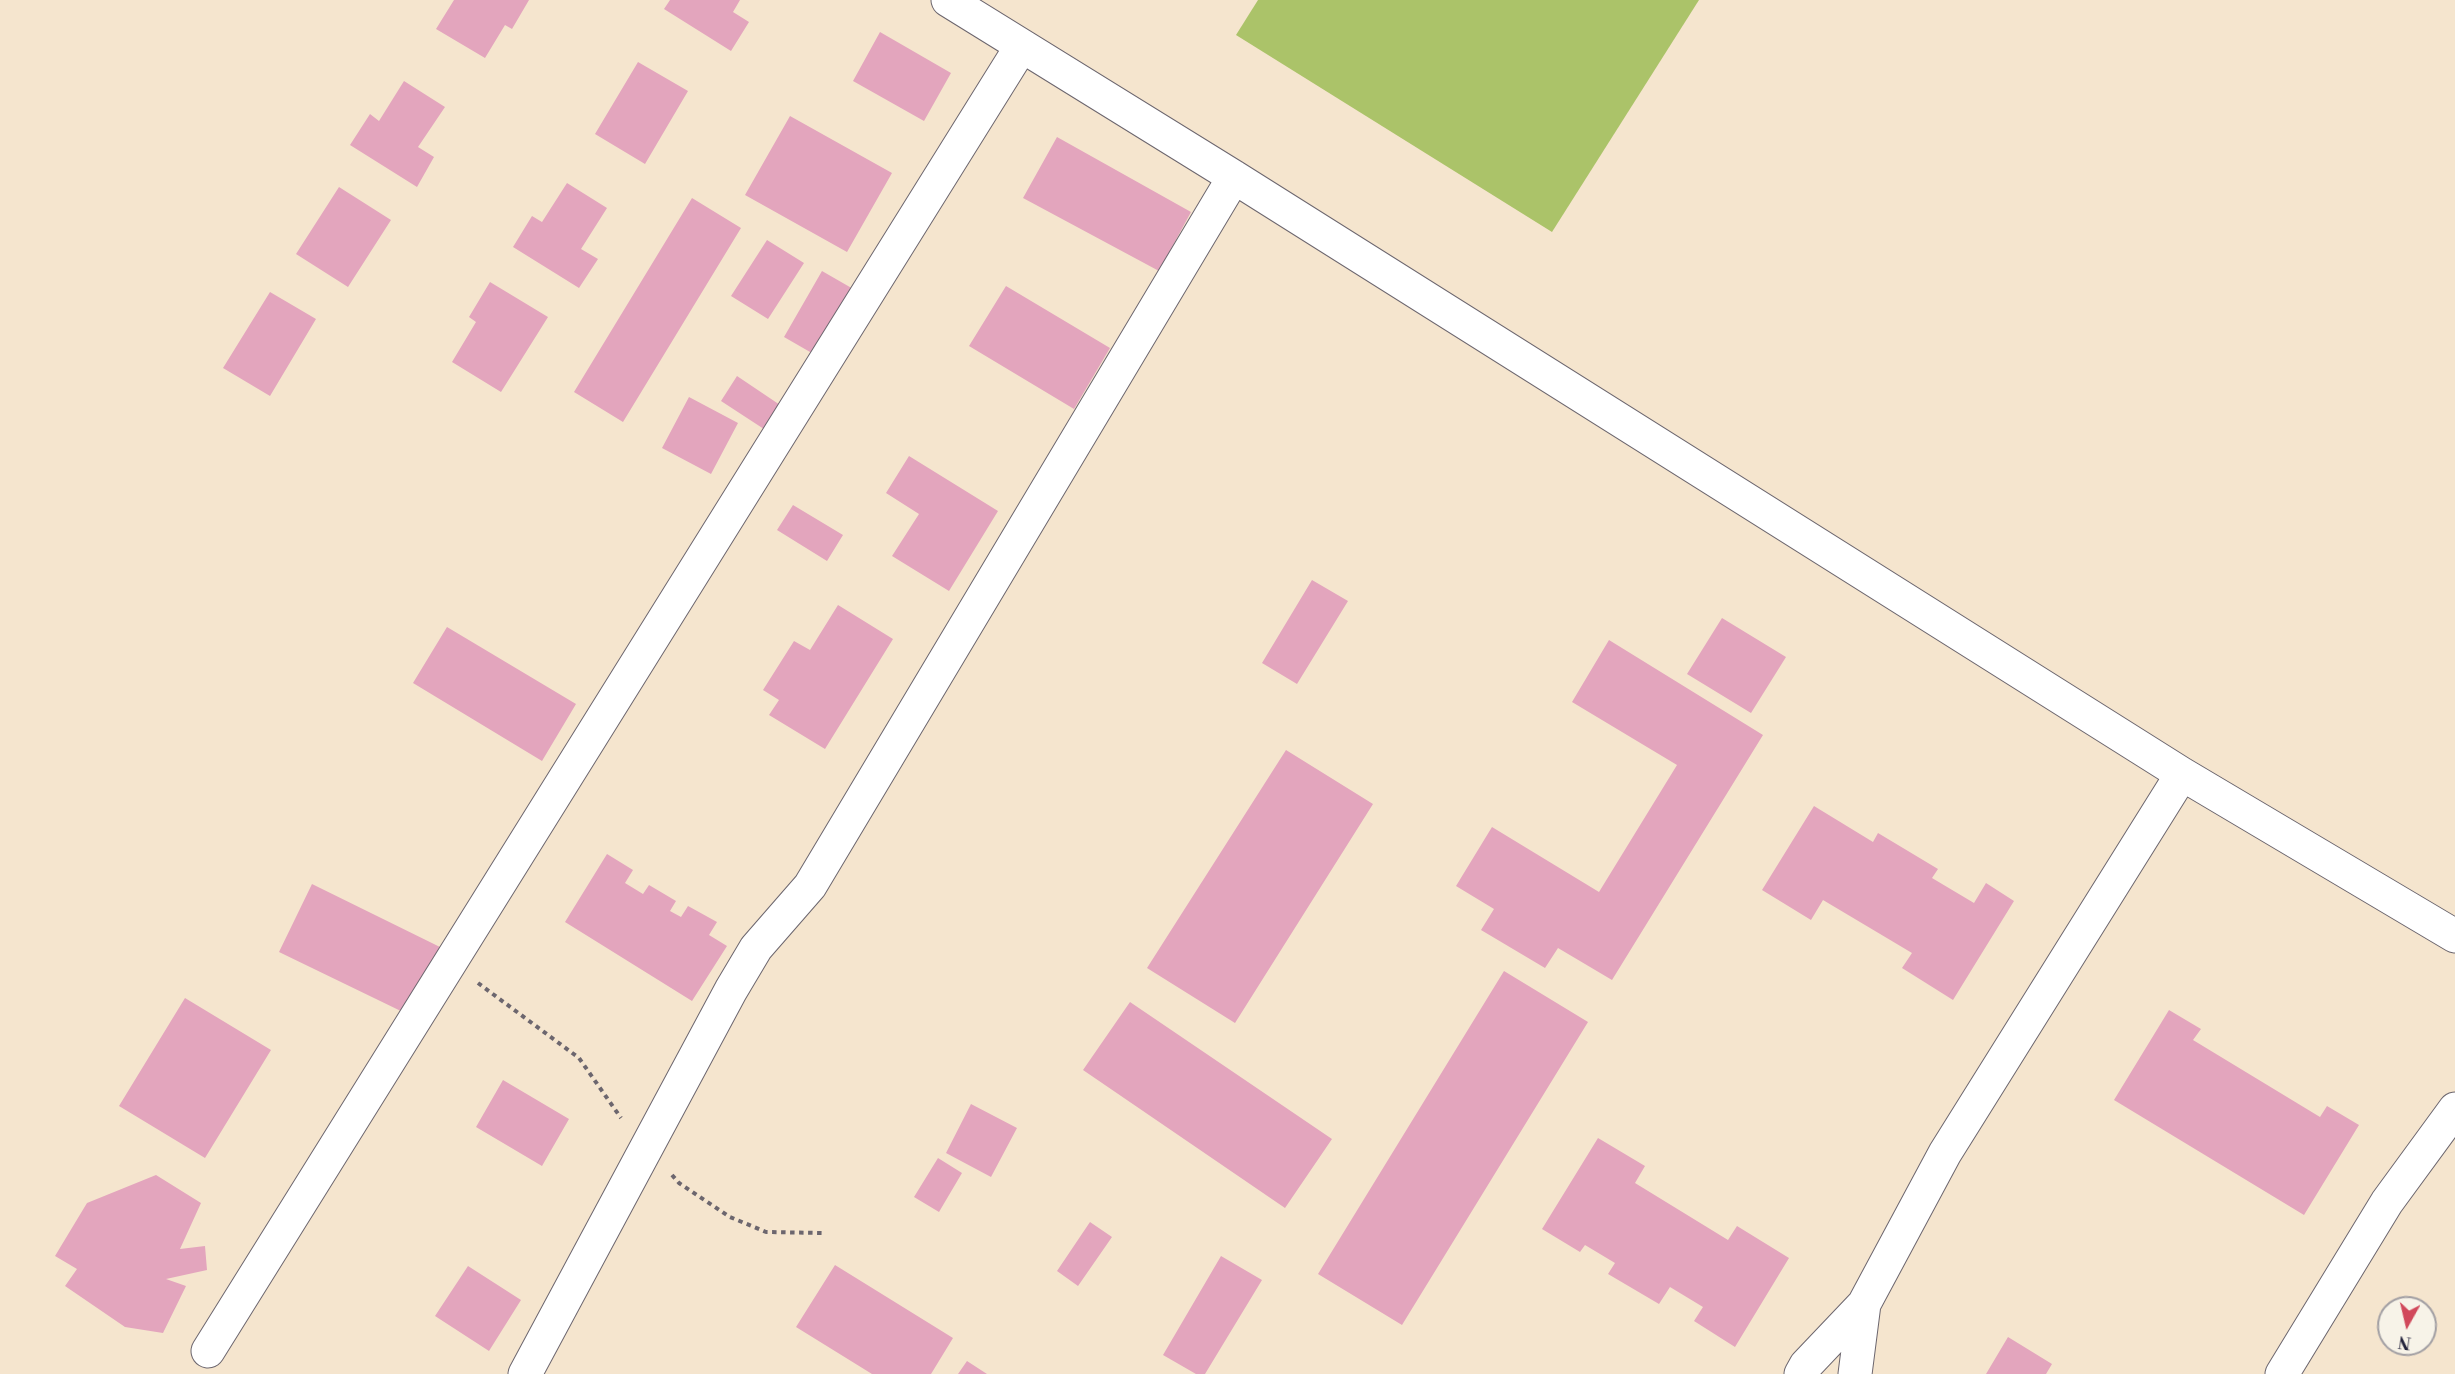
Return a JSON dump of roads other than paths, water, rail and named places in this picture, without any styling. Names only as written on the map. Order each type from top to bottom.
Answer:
[{"type":"street","points":[[948,0],[1234,177],[2182,774],[2455,936]]},
{"type":"street","points":[[208,1351],[1021,46]]},
{"type":"street","points":[[525,1374],[731,990],[756,948],[810,885],[1234,177]]},
{"type":"street","points":[[1801,1374],[1806,1365],[1864,1304],[1945,1154],[2182,774]]},
{"type":"street","points":[[2282,1374],[2387,1202],[2455,1109]]},
{"type":"street","points":[[1855,1374],[1864,1304]]}]
